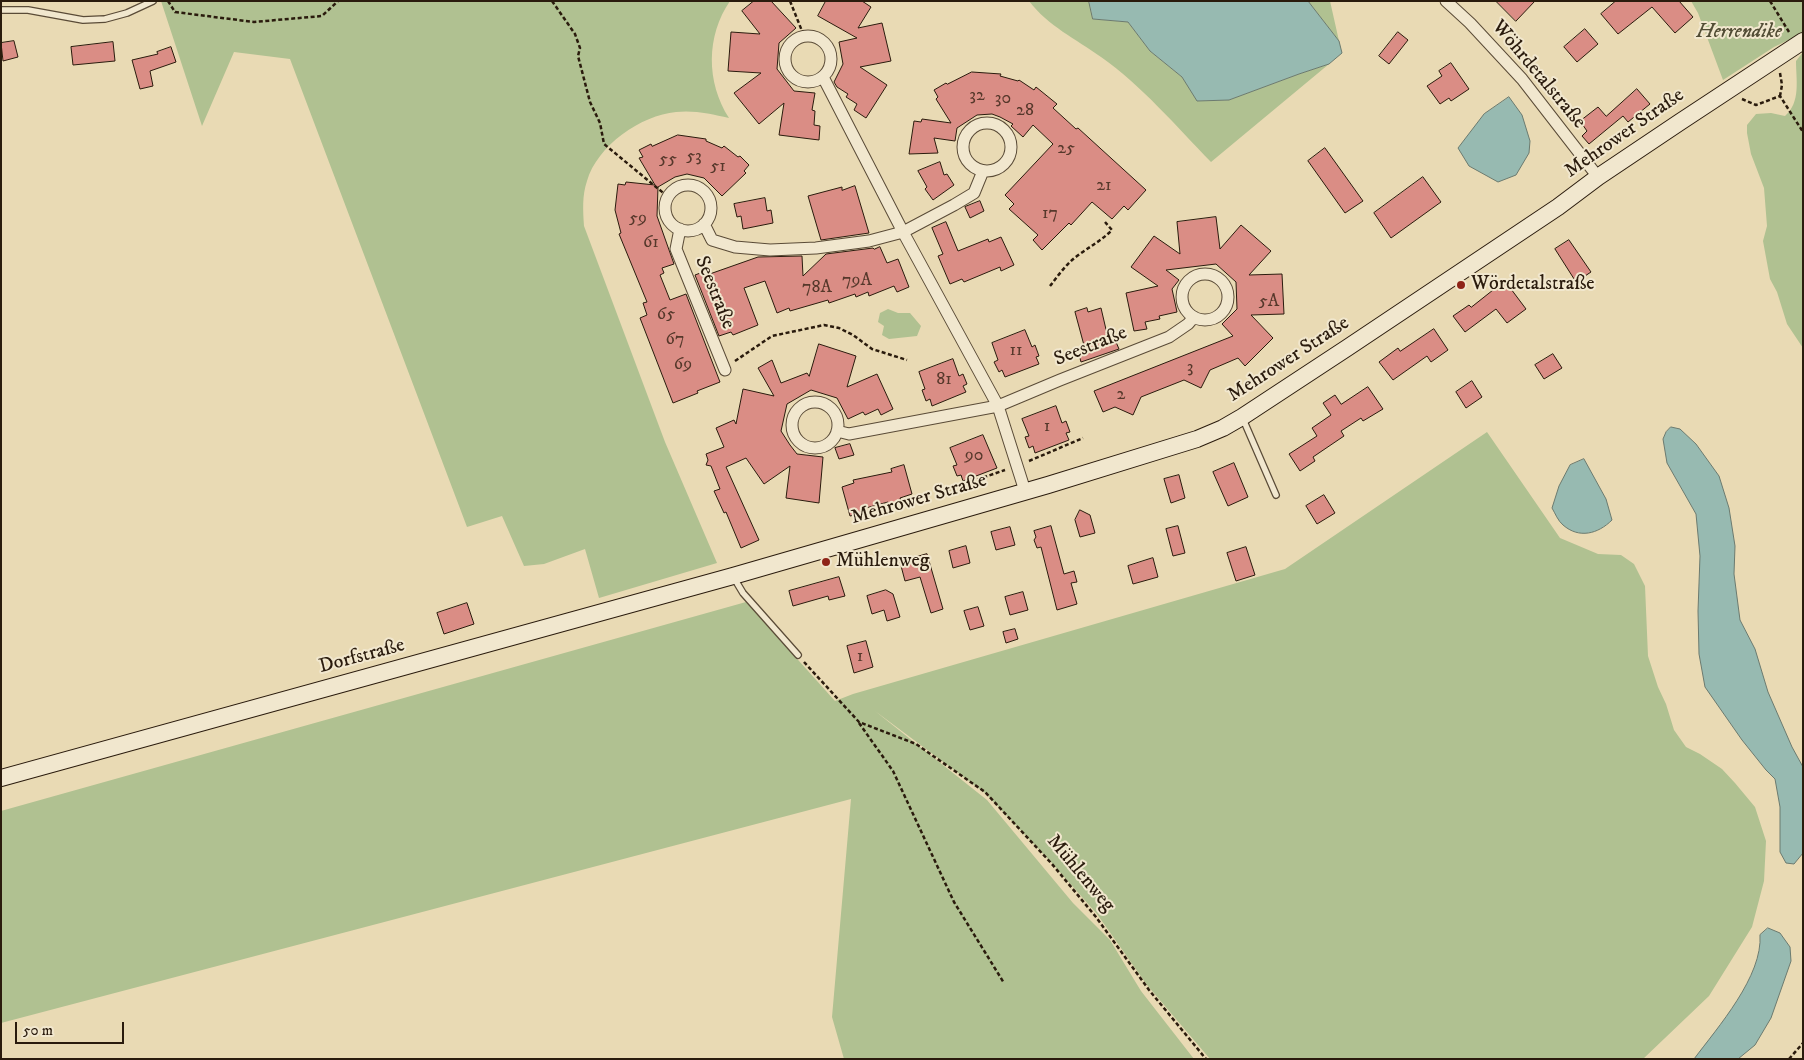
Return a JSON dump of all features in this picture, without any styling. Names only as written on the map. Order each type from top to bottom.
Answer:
[{"type":"main road","name":"Mehrower Straße","points":[[733,576],[1025,491],[1197,439],[1223,428],[1558,207],[1598,177],[1800,43]]},
{"type":"main road","name":"Dorfstraße","points":[[1,778],[733,576]]},
{"type":"street","name":"Wöhrdetalstraße","points":[[1446,1],[1522,79],[1598,177]]},
{"type":"street","points":[[807,36],[822,40],[830,52],[830,67],[823,77],[806,82],[792,75],[786,61],[786,53],[789,46],[807,36]]},
{"type":"street","points":[[823,77],[903,232],[998,406],[1025,491]]},
{"type":"street","points":[[984,123],[992,123],[1005,130],[1010,137],[1011,153],[1003,166],[996,170],[983,171],[972,167],[967,161],[963,145],[965,137],[970,130],[984,123]]},
{"type":"street","name":"Seestraße","points":[[704,224],[712,240],[735,247],[770,250],[816,248],[868,241],[903,232],[974,193],[983,171]]},
{"type":"street","name":"Seestraße","points":[[667,196],[679,186],[686,184],[694,185],[702,189],[710,202],[711,210],[704,224],[691,231],[680,229],[676,249],[724,370]]},
{"type":"street","points":[[667,196],[665,203],[667,218],[671,224],[680,229]]},
{"type":"street","points":[[1197,275],[1212,275],[1224,284],[1228,298],[1226,306],[1222,312],[1208,319],[1194,317],[1184,306],[1182,291],[1186,284],[1197,275]]},
{"type":"street","name":"Seestraße","points":[[837,431],[849,434],[998,406],[1169,337],[1188,324],[1194,317]]},
{"type":"street","points":[[818,402],[826,404],[836,416],[837,431],[834,438],[822,447],[807,447],[800,444],[792,431],[793,416],[803,404],[818,402]]},
{"type":"lane","points":[[1,10],[28,10],[83,20],[105,20],[154,1]]},
{"type":"lane","points":[[1242,417],[1276,495]]},
{"type":"lane","points":[[733,576],[743,593],[798,655]]},
{"type":"path","points":[[168,1],[175,12],[254,22],[322,16],[338,1]]},
{"type":"path","points":[[552,1],[575,34],[580,48],[578,56],[590,102],[600,123],[604,144],[667,196]]},
{"type":"path","points":[[790,1],[802,31],[807,36]]},
{"type":"path","points":[[1770,1],[1800,43]]},
{"type":"path","points":[[1773,60],[1780,72],[1782,85],[1780,96],[1803,132]]},
{"type":"path","points":[[1724,92],[1756,105],[1780,96]]},
{"type":"path","points":[[1050,286],[1077,256],[1102,240],[1112,230],[1105,222]]},
{"type":"path","points":[[724,370],[772,336],[824,325],[838,328],[853,335],[872,349],[907,360]]},
{"type":"path","points":[[940,491],[1017,466],[1083,438]]},
{"type":"path","name":"Mühlenweg","points":[[798,655],[858,722],[916,744],[985,792],[1052,864],[1096,917],[1149,990],[1206,1059]]},
{"type":"path","points":[[858,722],[892,771],[954,902],[1004,984]]},
{"type":"path","points":[[1789,1059],[1803,1043]]},
{"type":"green space","points":[[161,1],[730,1],[716,29],[712,59],[716,89],[721,104],[729,118],[696,112],[676,112],[663,114],[635,126],[622,134],[600,156],[592,168],[587,181],[583,203],[584,226],[665,442],[717,563],[599,598],[585,549],[544,564],[524,566],[502,516],[467,527],[290,59],[234,52],[202,126]]},
{"type":"green space","points":[[1029,1],[1089,1],[1093,19],[1128,22],[1150,51],[1182,77],[1198,101],[1229,100],[1329,64],[1211,162],[1131,81],[1101,57],[1045,18]]},
{"type":"green space","points":[[1308,1],[1330,1],[1339,41]]},
{"type":"green space","name":"Herrendike","points":[[1691,1],[1803,1],[1803,33],[1774,47],[1723,80],[1698,13]]},
{"type":"green space","points":[[1803,52],[1803,348],[1787,324],[1777,292],[1770,279],[1763,241],[1767,226],[1764,188],[1751,154],[1747,125],[1756,114],[1771,113],[1785,116],[1790,110],[1796,97],[1796,61]]},
{"type":"green space","points":[[888,309],[898,313],[910,313],[921,326],[917,336],[889,339],[882,335],[884,326],[878,322],[880,313]]},
{"type":"green space","points":[[1487,432],[1560,538],[1598,554],[1621,555],[1634,564],[1645,586],[1648,656],[1674,730],[1686,747],[1722,769],[1755,807],[1766,841],[1764,881],[1752,927],[1709,996],[1643,1059],[1210,1059],[1147,985],[1097,914],[1051,862],[985,793],[875,711],[987,800],[1073,903],[1110,940],[1141,991],[1194,1059],[844,1059],[832,1017],[851,799],[1,1023],[1,811],[746,602],[835,701],[853,694],[1285,569]]},
{"type":"water","points":[[1089,1],[1308,1],[1339,41],[1342,53],[1329,64],[1229,100],[1197,101],[1182,77],[1150,51],[1128,22],[1093,19]]},
{"type":"water","points":[[1509,97],[1522,115],[1530,141],[1529,153],[1516,175],[1498,182],[1469,166],[1458,148],[1484,114]]},
{"type":"water","points":[[1671,427],[1680,429],[1696,444],[1719,476],[1729,508],[1735,546],[1734,574],[1740,620],[1755,649],[1768,692],[1792,747],[1803,767],[1803,853],[1794,864],[1786,863],[1780,852],[1780,807],[1775,779],[1742,740],[1705,687],[1699,654],[1700,556],[1696,514],[1667,463],[1663,439]]},
{"type":"water","points":[[1584,459],[1606,499],[1612,520],[1601,529],[1588,533],[1575,532],[1563,525],[1552,508],[1559,486],[1570,465]]},
{"type":"water","points":[[1768,928],[1780,933],[1790,947],[1791,961],[1771,1018],[1755,1045],[1738,1059],[1694,1059],[1726,1017],[1747,984],[1759,951],[1760,935]]},
{"type":"building","points":[[754,1],[771,1],[796,28],[779,43],[777,69],[794,91],[815,93],[812,110],[815,111],[814,125],[820,126],[819,140],[779,135],[784,103],[759,124],[734,93],[761,73],[728,71],[731,32],[760,34],[742,11]]},
{"type":"building","points":[[826,1],[862,1],[871,7],[858,28],[882,23],[891,61],[860,67],[887,85],[866,118],[854,110],[857,104],[846,97],[848,94],[837,87],[834,82],[843,64],[839,42],[857,38],[818,16]]},
{"type":"building","points":[[1496,1],[1535,1],[1516,21]]},
{"type":"building","points":[[1616,1],[1679,1],[1693,17],[1675,33],[1652,7],[1618,34],[1601,14]]},
{"type":"building","points":[[1585,29],[1598,44],[1577,62],[1564,47]]},
{"type":"building","points":[[1398,32],[1408,40],[1389,64],[1379,56]]},
{"type":"building","points":[[14,41],[18,57],[3,61],[1,43]]},
{"type":"building","points":[[113,42],[115,61],[73,65],[71,47]]},
{"type":"building","points":[[171,47],[176,62],[150,71],[153,86],[140,89],[132,60],[158,54],[157,52]]},
{"type":"building","points":[[1451,63],[1469,89],[1451,101],[1449,98],[1440,104],[1427,86],[1442,76],[1439,71]]},
{"type":"building","points":[[972,72],[1001,74],[1000,76],[1019,80],[1034,90],[1036,87],[1057,104],[1053,108],[1076,129],[1078,128],[1146,190],[1128,210],[1124,206],[1112,219],[1092,202],[1071,225],[1069,223],[1042,250],[1033,240],[1038,235],[1009,209],[1014,204],[1005,195],[1053,144],[1033,125],[1023,137],[1011,126],[1013,124],[1000,117],[992,114],[977,115],[957,128],[955,141],[934,138],[938,153],[909,154],[914,121],[921,122],[922,119],[951,123],[936,99],[938,97],[934,90]]},
{"type":"building","points":[[1637,89],[1650,104],[1628,122],[1623,116],[1589,144],[1582,136],[1587,131],[1580,121],[1598,107],[1606,116]]},
{"type":"building","points":[[678,135],[706,139],[706,141],[722,148],[724,146],[738,157],[740,156],[749,165],[744,171],[746,173],[722,196],[704,178],[687,174],[675,177],[658,187],[657,216],[674,264],[662,268],[664,273],[660,275],[670,300],[686,294],[720,382],[673,403],[640,318],[647,315],[643,303],[647,302],[619,234],[621,233],[615,210],[618,184],[625,185],[626,182],[655,185],[639,158],[643,157],[639,150]]},
{"type":"building","points":[[1325,148],[1363,201],[1345,213],[1308,161]]},
{"type":"building","points":[[940,162],[944,175],[947,174],[954,185],[933,200],[925,189],[927,187],[918,171]]},
{"type":"building","points":[[1423,177],[1441,202],[1391,238],[1374,213]]},
{"type":"building","points":[[855,186],[869,233],[821,240],[808,196],[842,187],[842,190]]},
{"type":"building","points":[[765,198],[767,211],[771,210],[773,223],[743,229],[741,216],[737,217],[734,204]]},
{"type":"building","points":[[980,201],[984,211],[970,218],[965,207]]},
{"type":"building","points":[[1216,217],[1220,249],[1241,225],[1271,251],[1249,275],[1282,274],[1284,314],[1251,315],[1273,338],[1245,366],[1238,358],[1210,370],[1201,388],[1184,380],[1141,397],[1133,415],[1115,407],[1103,412],[1094,391],[1233,336],[1222,324],[1237,309],[1236,282],[1216,264],[1166,270],[1179,280],[1172,289],[1177,312],[1159,316],[1160,319],[1145,322],[1147,329],[1134,331],[1126,293],[1158,286],[1131,267],[1154,236],[1180,254],[1177,222]]},
{"type":"building","points":[[946,222],[958,251],[988,239],[989,242],[1001,237],[1014,265],[1001,271],[1000,267],[964,282],[962,279],[950,284],[938,256],[943,254],[932,228]]},
{"type":"building","points":[[1569,240],[1591,272],[1576,282],[1555,249]]},
{"type":"building","points":[[880,247],[887,263],[898,259],[909,287],[897,292],[894,286],[869,296],[868,292],[856,297],[855,294],[829,303],[828,300],[790,311],[789,308],[777,313],[765,281],[744,288],[758,325],[733,335],[731,332],[719,336],[695,275],[703,272],[704,276],[758,257],[802,256],[803,276],[826,254]]},
{"type":"building","points":[[1505,281],[1526,309],[1507,323],[1496,309],[1465,332],[1453,316],[1469,305],[1471,307]]},
{"type":"building","points":[[1087,308],[1088,312],[1101,308],[1108,338],[1102,339],[1105,345],[1116,342],[1119,349],[1081,362],[1078,351],[1085,349],[1075,312]]},
{"type":"building","points":[[1434,329],[1448,350],[1431,362],[1427,356],[1393,380],[1379,362],[1398,348],[1400,351]]},
{"type":"building","points":[[1025,330],[1032,347],[1035,345],[1039,356],[1036,357],[1039,364],[1005,377],[1002,370],[999,372],[994,362],[998,360],[992,343]]},
{"type":"building","points":[[819,344],[856,356],[847,387],[877,374],[893,409],[881,415],[878,409],[865,415],[863,412],[848,419],[837,398],[811,390],[787,404],[781,431],[790,445],[797,454],[823,457],[819,503],[786,498],[790,466],[764,484],[746,458],[726,467],[759,540],[741,548],[726,512],[724,513],[714,491],[720,489],[711,466],[706,465],[708,460],[706,454],[724,447],[716,428],[734,420],[736,424],[743,389],[774,396],[758,368],[772,360],[781,383],[807,373],[809,376]]},
{"type":"building","points":[[1553,354],[1562,368],[1544,379],[1535,365]]},
{"type":"building","points":[[953,359],[959,376],[963,374],[967,384],[963,386],[966,392],[932,406],[930,399],[926,401],[922,390],[925,389],[919,372]]},
{"type":"building","points":[[1472,381],[1482,397],[1466,408],[1456,392]]},
{"type":"building","points":[[1368,387],[1383,409],[1363,421],[1361,418],[1341,431],[1344,436],[1313,457],[1315,461],[1300,471],[1289,454],[1317,436],[1312,428],[1331,415],[1323,403],[1335,395],[1341,404]]},
{"type":"building","points":[[1056,406],[1062,423],[1066,421],[1070,432],[1066,433],[1069,440],[1035,453],[1033,446],[1029,448],[1025,437],[1029,436],[1022,419]]},
{"type":"building","points":[[983,435],[997,468],[963,481],[961,475],[957,476],[953,466],[957,465],[950,448]]},
{"type":"building","points":[[850,444],[854,455],[839,459],[835,448]]},
{"type":"building","points":[[1234,463],[1248,497],[1228,506],[1213,472]]},
{"type":"building","points":[[904,465],[912,494],[900,498],[901,501],[888,505],[888,502],[862,509],[863,513],[850,516],[842,487],[854,483],[853,480],[892,472],[891,469]]},
{"type":"building","points":[[1179,475],[1185,498],[1171,503],[1164,479]]},
{"type":"building","points":[[1324,495],[1335,513],[1317,524],[1306,506]]},
{"type":"building","points":[[1080,510],[1090,515],[1095,533],[1080,537],[1075,520]]},
{"type":"building","points":[[1051,526],[1064,574],[1074,571],[1077,582],[1071,583],[1077,604],[1057,610],[1041,547],[1037,548],[1034,540],[1036,537],[1034,531]]},
{"type":"building","points":[[1178,526],[1185,553],[1173,556],[1166,529]]},
{"type":"building","points":[[1010,527],[1015,545],[996,550],[991,532]]},
{"type":"building","points":[[966,546],[970,563],[953,568],[949,551]]},
{"type":"building","points":[[1246,547],[1255,575],[1236,581],[1227,553]]},
{"type":"building","points":[[927,554],[943,609],[931,613],[920,577],[905,581],[900,562]]},
{"type":"building","points":[[1153,558],[1158,577],[1133,584],[1128,566]]},
{"type":"building","points":[[839,577],[845,596],[829,600],[828,596],[793,606],[789,591]]},
{"type":"building","points":[[886,590],[893,594],[900,617],[887,621],[884,610],[872,614],[867,596]]},
{"type":"building","points":[[1023,592],[1028,610],[1010,615],[1005,597]]},
{"type":"building","points":[[467,603],[474,624],[444,634],[437,613]]},
{"type":"building","points":[[978,607],[984,626],[970,630],[964,611]]},
{"type":"building","points":[[1015,629],[1018,639],[1006,643],[1003,632]]},
{"type":"building","points":[[866,641],[873,667],[854,673],[847,646]]},
{"type":"place","name":"Wördetalstraße","points":[[1461,285]]},
{"type":"place","name":"Mühlenweg","points":[[826,562]]}]
